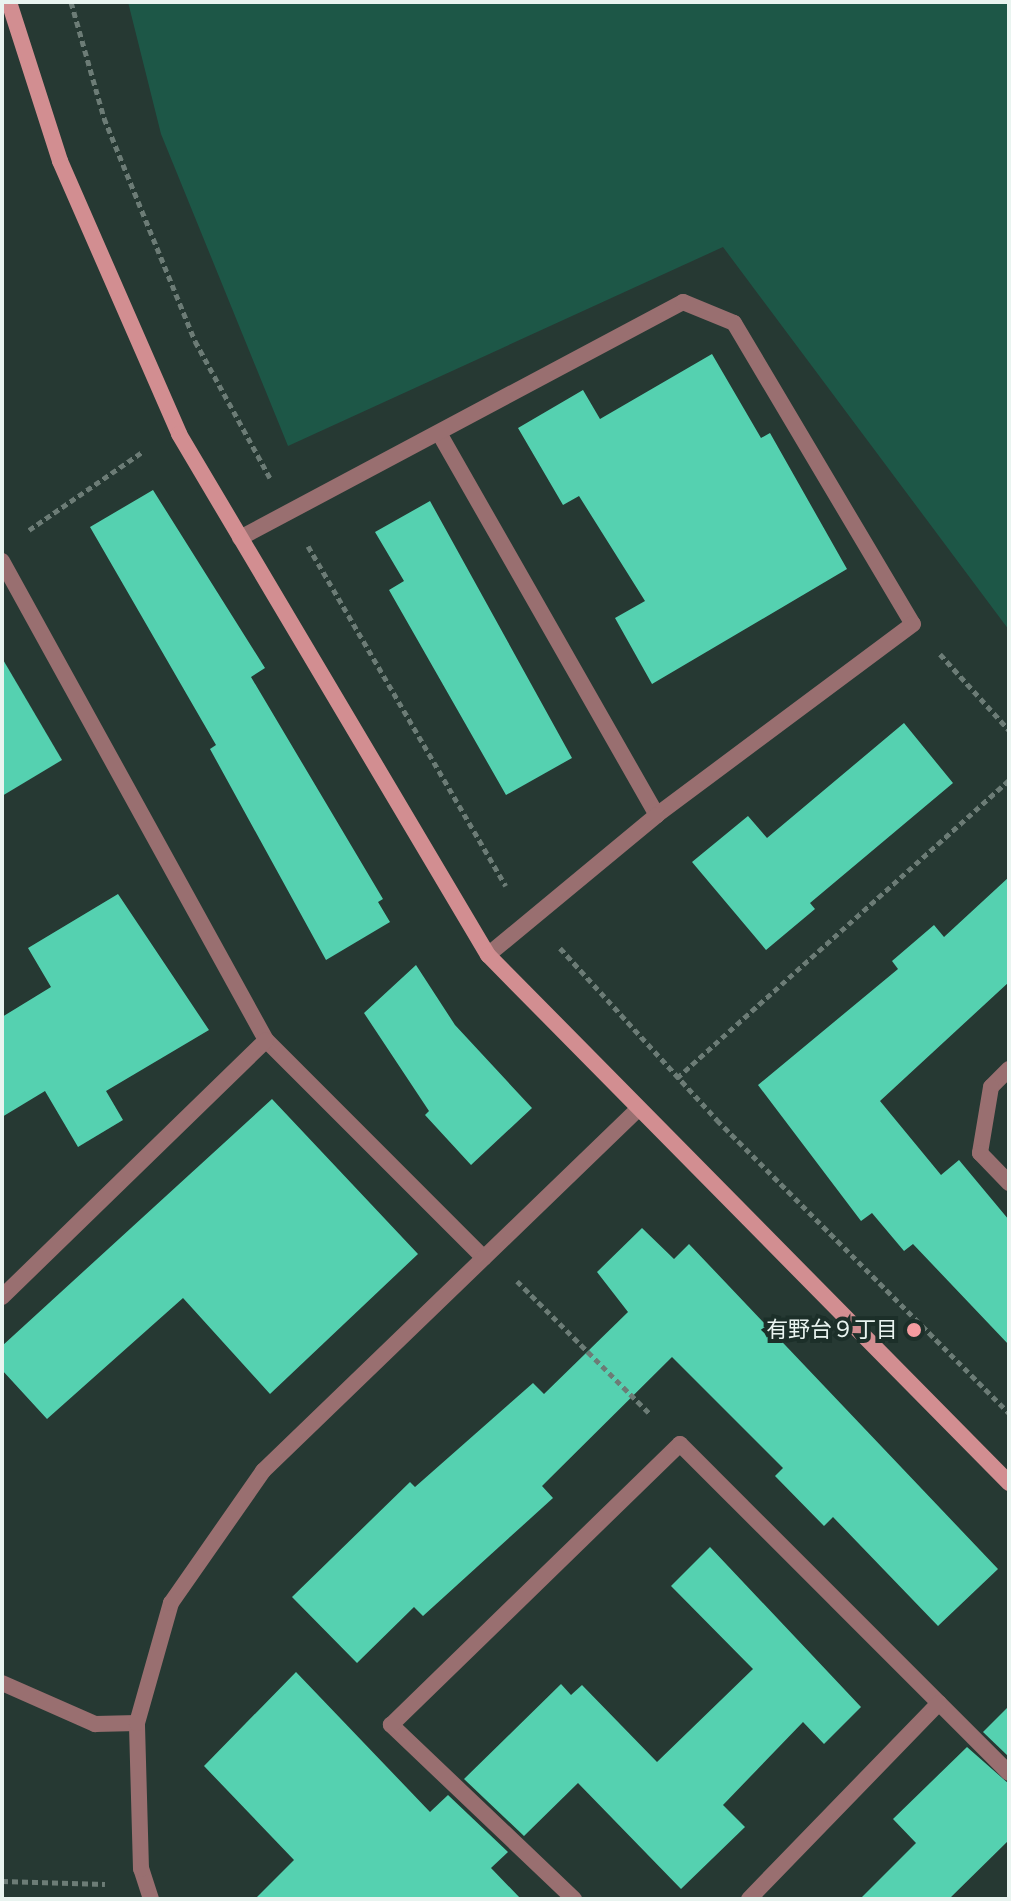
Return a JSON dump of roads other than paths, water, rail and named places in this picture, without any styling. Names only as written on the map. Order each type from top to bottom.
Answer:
[{"type":"street","points":[[9,2],[60,161],[179,434],[488,955],[636,1111],[1009,1483]]},
{"type":"street","points":[[240,538],[683,302],[734,323],[913,624],[657,815],[488,955]]},
{"type":"street","points":[[439,433],[657,815]]},
{"type":"street","points":[[2,561],[266,1040],[484,1258]]},
{"type":"street","points":[[2,1297],[266,1040]]},
{"type":"street","points":[[1009,1069],[991,1087],[980,1153],[1009,1183]]},
{"type":"street","points":[[148,1892],[137,1723],[171,1603],[263,1471],[636,1111]]},
{"type":"street","points":[[574,1899],[391,1725],[680,1444],[1009,1773]]},
{"type":"street","points":[[2,1683],[95,1724],[137,1723]]},
{"type":"street","points":[[749,1899],[939,1703]]},
{"type":"place","name":"有野台９丁目","points":[[914,1330]]}]
